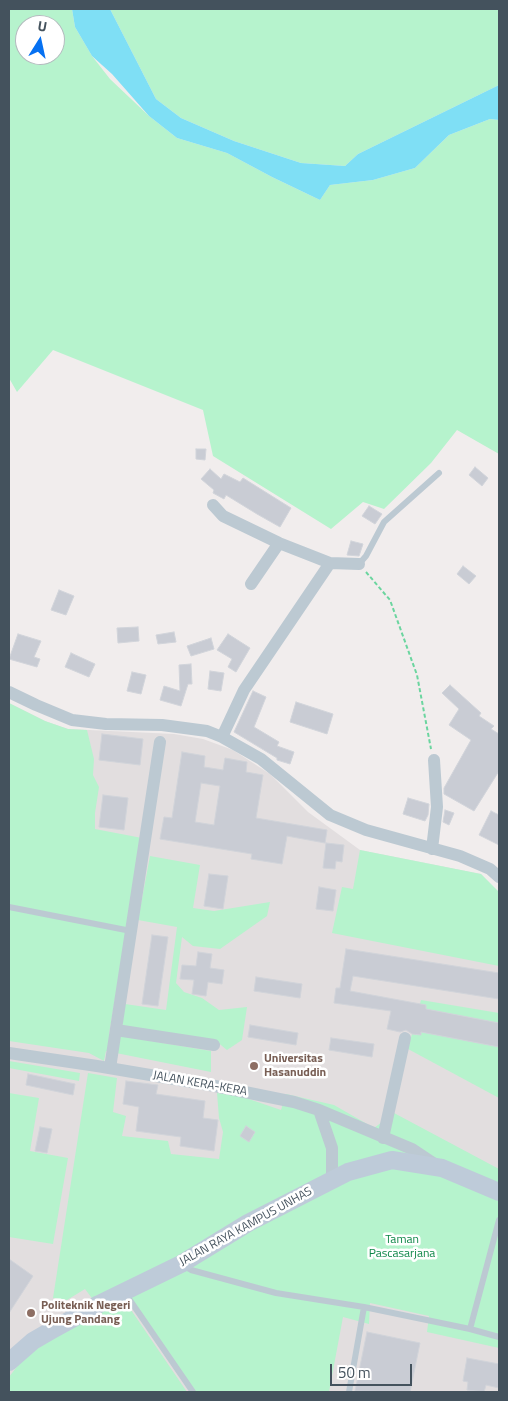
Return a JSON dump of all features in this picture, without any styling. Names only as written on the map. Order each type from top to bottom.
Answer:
[{"type":"street","points":[[213,505],[223,516],[279,543],[330,563],[359,564]]},
{"type":"street","points":[[251,584],[279,543]]},
{"type":"street","points":[[226,730],[244,690],[330,563]]},
{"type":"street","points":[[9,692],[72,720],[106,724],[162,725],[207,731],[226,730],[330,815],[366,830],[433,839],[460,856],[490,869],[499,877]]},
{"type":"street","points":[[110,1068],[160,742]]},
{"type":"street","points":[[433,839],[437,807],[434,760]]},
{"type":"street","points":[[116,1030],[214,1045]]},
{"type":"street","points":[[382,1138],[406,1038]]},
{"type":"street","name":"JALAN KERA-KERA","points":[[9,1053],[110,1068],[285,1100],[319,1110],[412,1149],[442,1168]]},
{"type":"street","points":[[319,1110],[332,1148],[332,1180]]},
{"type":"street","name":"JALAN RAYA KAMPUS UNHAS","points":[[9,1362],[33,1342],[52,1330],[180,1264],[248,1223],[348,1172],[386,1161],[442,1168],[499,1192]]},
{"type":"lane","points":[[359,564],[366,556],[384,522],[439,474]]},
{"type":"lane","points":[[9,907],[131,931]]},
{"type":"lane","points":[[470,1329],[499,1220]]},
{"type":"lane","points":[[180,1264],[192,1270],[276,1293],[364,1307],[470,1329],[499,1337]]},
{"type":"lane","points":[[124,1292],[192,1392]]},
{"type":"lane","points":[[349,1392],[364,1307]]},
{"type":"path","points":[[359,564],[390,600],[417,675],[434,760]]},
{"type":"shaded area","name":"Universitas Hasanuddin","points":[[9,703],[45,721],[68,729],[174,734],[203,739],[233,750],[270,774],[308,812],[360,850],[481,874],[499,893],[499,1392],[9,1392]]},
{"type":"green space","points":[[9,9],[72,9],[75,27],[92,56],[110,79],[149,116],[177,138],[227,153],[320,200],[330,185],[373,180],[415,168],[449,135],[490,119],[499,120],[499,454],[457,430],[431,463],[384,509],[363,502],[331,529],[213,456],[203,410],[53,350],[17,392],[9,378]]},
{"type":"green space","points":[[110,9],[499,9],[499,85],[358,154],[345,166],[301,163],[234,141],[181,118],[156,99]]},
{"type":"green space","points":[[9,703],[45,721],[68,729],[87,730],[94,759],[93,775],[99,787],[95,813],[95,829],[142,838],[109,1034],[211,1051],[211,1072],[106,1051],[104,1061],[89,1053],[9,1041]]},
{"type":"green space","points":[[360,850],[481,874],[499,892],[499,966],[332,933],[342,887],[353,889]]},
{"type":"green space","points":[[150,856],[200,865],[193,908],[214,911],[270,902],[267,916],[220,949],[193,946],[182,937],[176,983],[184,992],[202,998],[219,1010],[247,1007],[242,1040],[227,1050],[216,1041],[122,1027],[125,1004],[166,1010],[177,927],[138,920]]},
{"type":"green space","points":[[421,1000],[499,1013],[499,1098],[408,1049]]},
{"type":"green space","points":[[9,1061],[80,1073],[79,1081],[9,1068]]},
{"type":"green space","name":"Taman Pascasarjana","points":[[88,1073],[117,1078],[113,1112],[126,1116],[122,1136],[168,1141],[171,1154],[219,1159],[223,1132],[219,1118],[217,1093],[243,1097],[281,1110],[286,1094],[334,1105],[374,1128],[394,1113],[499,1169],[499,1348],[427,1332],[429,1316],[370,1303],[369,1324],[343,1317],[329,1392],[191,1392],[134,1307],[131,1310],[187,1392],[9,1392],[9,1377],[25,1356],[100,1309],[85,1289],[67,1300],[53,1298]]},
{"type":"green space","points":[[9,1093],[39,1098],[30,1151],[68,1158],[53,1244],[9,1237]]},
{"type":"water","points":[[72,9],[110,9],[156,99],[181,118],[234,141],[301,163],[345,166],[358,154],[499,85],[499,120],[490,119],[449,135],[415,168],[373,180],[330,185],[320,200],[227,153],[177,138],[149,116],[112,74],[92,56],[75,27]]},
{"type":"building","points":[[196,449],[206,449],[205,460],[196,459]]},
{"type":"building","points":[[475,467],[488,478],[482,486],[469,475]]},
{"type":"building","points":[[210,469],[221,479],[224,474],[240,482],[243,478],[291,508],[280,527],[226,495],[224,499],[213,493],[214,490],[201,479]]},
{"type":"building","points":[[369,506],[382,514],[375,524],[362,516]]},
{"type":"building","points":[[351,541],[363,544],[359,556],[347,555]]},
{"type":"building","points":[[463,566],[476,576],[469,584],[457,574]]},
{"type":"building","points":[[59,590],[74,596],[66,615],[51,610]]},
{"type":"building","points":[[138,627],[139,641],[118,643],[117,628]]},
{"type":"building","points":[[174,632],[176,642],[158,644],[156,635]]},
{"type":"building","points":[[18,634],[41,641],[34,657],[40,659],[37,667],[9,659]]},
{"type":"building","points":[[228,634],[250,648],[236,672],[228,667],[232,659],[217,650]]},
{"type":"building","points":[[211,638],[214,649],[191,656],[187,646]]},
{"type":"building","points":[[71,653],[95,664],[89,677],[65,667]]},
{"type":"building","points":[[191,664],[192,684],[188,684],[181,706],[160,700],[164,686],[180,691],[179,665]]},
{"type":"building","points":[[210,671],[224,673],[221,691],[208,689]]},
{"type":"building","points":[[132,672],[146,675],[141,694],[127,691]]},
{"type":"building","points":[[450,685],[481,713],[479,716],[494,726],[491,729],[499,734],[499,771],[474,811],[444,794],[444,788],[471,740],[449,725],[459,709],[442,693]]},
{"type":"building","points":[[253,691],[266,697],[254,727],[279,742],[277,746],[294,752],[290,764],[277,760],[277,758],[234,732]]},
{"type":"building","points":[[296,702],[333,714],[327,734],[290,722]]},
{"type":"building","points":[[102,734],[143,739],[140,765],[99,760]]},
{"type":"building","points":[[182,752],[205,756],[204,767],[223,770],[225,758],[247,762],[246,772],[263,775],[256,818],[327,830],[325,843],[287,836],[282,864],[251,859],[252,854],[160,839],[164,817],[172,818]],"holes":[[[201,783],[220,786],[214,825],[195,822]]]},
{"type":"building","points":[[103,795],[128,798],[124,830],[99,827]]},
{"type":"building","points":[[408,798],[429,804],[428,815],[425,821],[403,814]]},
{"type":"building","points":[[445,810],[454,813],[449,825],[443,822]]},
{"type":"building","points":[[491,811],[499,815],[499,845],[479,835]]},
{"type":"building","points":[[326,843],[344,845],[342,862],[336,861],[335,869],[323,868]]},
{"type":"building","points":[[209,874],[228,876],[223,909],[204,906]]},
{"type":"building","points":[[319,887],[336,890],[333,911],[316,909]]},
{"type":"building","points":[[152,935],[168,937],[158,1006],[142,1004]]},
{"type":"building","points":[[346,949],[499,973],[499,999],[353,976],[350,991],[426,1005],[426,1009],[499,1023],[499,1047],[421,1032],[421,1035],[412,1034],[406,1030],[400,1032],[387,1029],[391,1011],[334,1003],[336,988],[340,988]]},
{"type":"building","points":[[198,952],[212,954],[210,968],[224,970],[222,984],[208,982],[206,996],[192,994],[194,980],[180,979],[182,965],[196,966]]},
{"type":"building","points":[[256,977],[302,984],[300,998],[254,991]]},
{"type":"building","points":[[250,1025],[298,1033],[296,1045],[248,1037]]},
{"type":"building","points":[[331,1038],[374,1044],[372,1057],[329,1050]]},
{"type":"building","points":[[28,1074],[75,1084],[73,1095],[26,1085]]},
{"type":"building","points":[[126,1081],[158,1085],[156,1094],[205,1101],[203,1118],[218,1120],[214,1151],[180,1146],[181,1137],[136,1131],[139,1107],[123,1104]]},
{"type":"building","points":[[246,1126],[255,1132],[249,1142],[240,1136]]},
{"type":"building","points":[[40,1127],[52,1129],[47,1153],[35,1151]]},
{"type":"building","points":[[9,1259],[33,1276],[9,1313]]},
{"type":"building","points":[[367,1332],[420,1343],[410,1392],[355,1391]]},
{"type":"building","points":[[467,1358],[499,1364],[499,1388],[486,1385],[484,1392],[467,1390],[468,1382],[463,1381]]},
{"type":"place","name":"Universitas Hasanuddin","points":[[254,1066]]},
{"type":"place","name":"Politeknik Negeri Ujung Pandang","points":[[31,1313]]}]
